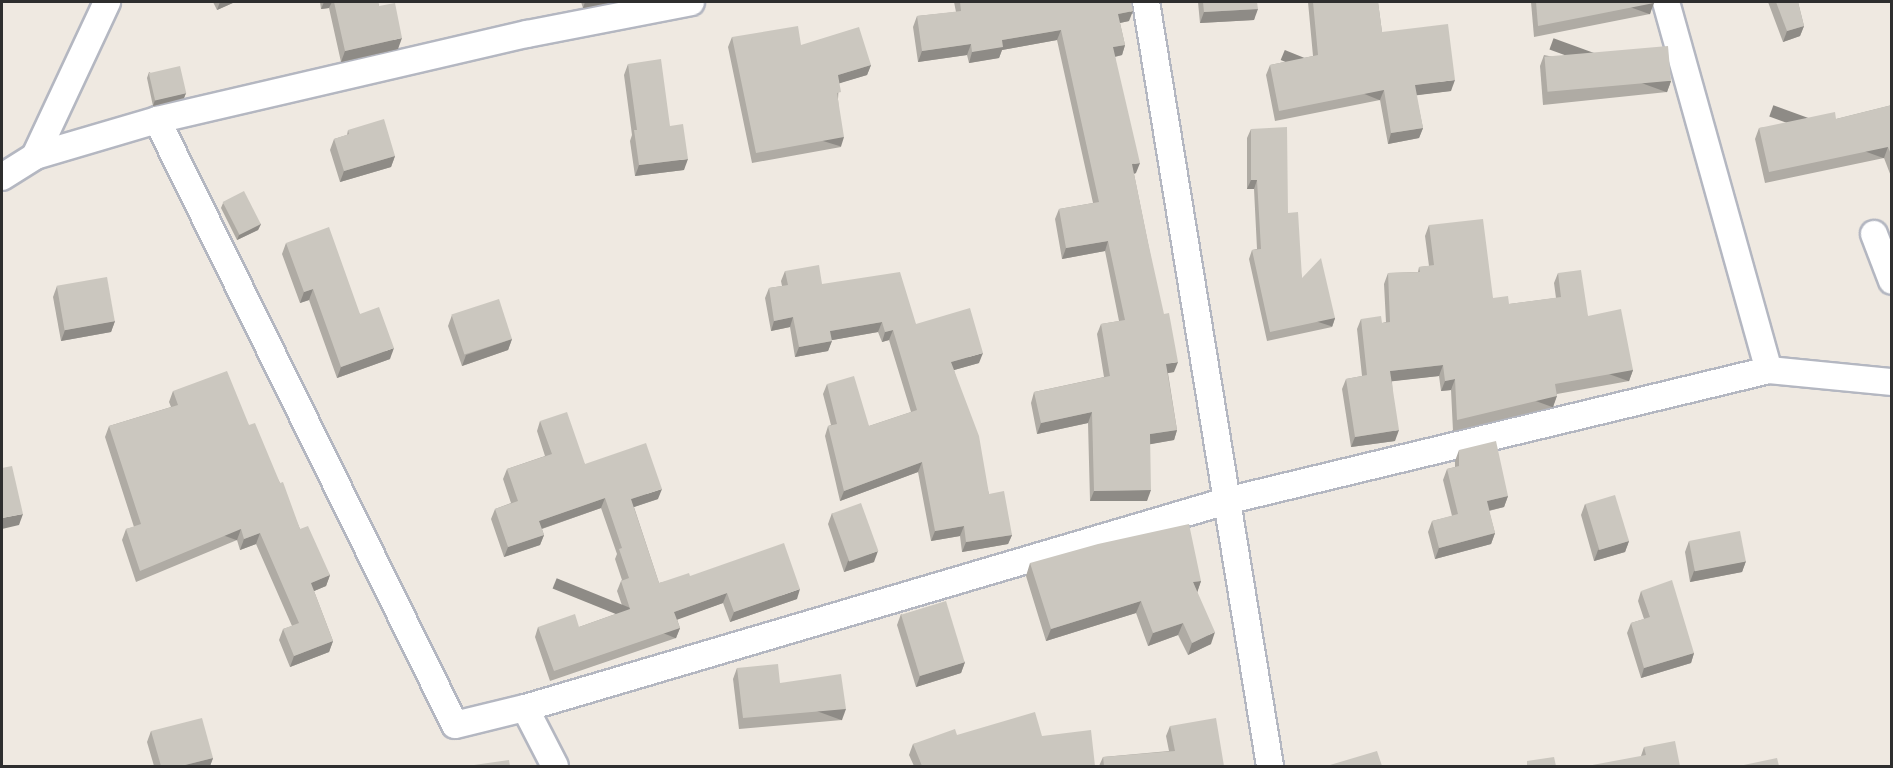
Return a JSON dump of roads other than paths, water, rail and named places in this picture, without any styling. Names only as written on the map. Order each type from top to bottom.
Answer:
[{"type":"street","points":[[35,156],[107,2]]},
{"type":"street","points":[[2,177],[35,156],[157,120],[527,34],[691,2]]},
{"type":"street","points":[[1146,2],[1230,500],[1270,766]]},
{"type":"street","points":[[1666,2],[1769,370]]},
{"type":"street","points":[[157,120],[455,725],[525,708],[1230,500],[1769,370],[1892,382]]},
{"type":"street","points":[[1874,234],[1892,280]]},
{"type":"street","points":[[525,708],[555,766]]}]
